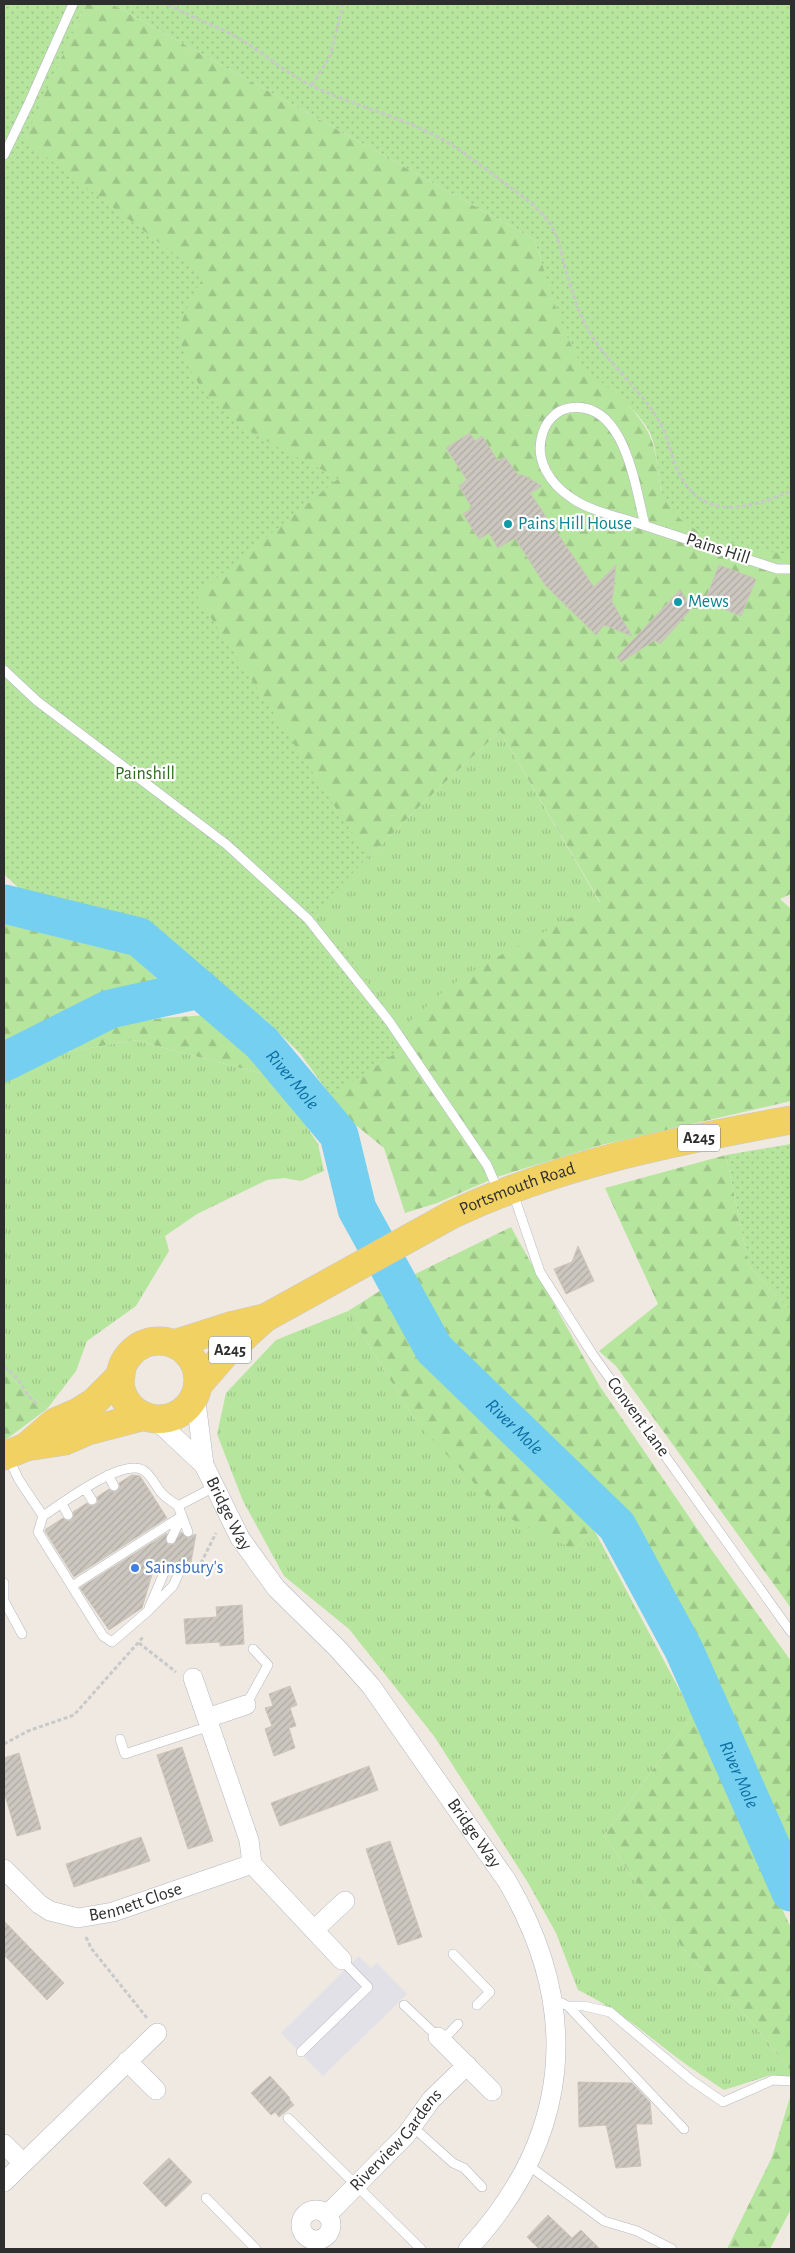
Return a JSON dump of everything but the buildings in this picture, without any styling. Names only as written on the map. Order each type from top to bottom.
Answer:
[{"type":"main road","name":"Portsmouth Road","points":[[197,1389],[224,1355],[265,1318],[451,1215],[505,1190],[615,1156],[791,1120]]},
{"type":"main road","name":"Portsmouth Road","points":[[174,1344],[230,1326],[265,1318]]},
{"type":"main road","points":[[164,1341],[174,1344],[190,1356],[195,1365],[197,1389],[190,1403],[179,1413],[164,1418],[150,1417],[88,1431],[64,1441],[12,1453],[55,1422],[78,1412],[94,1402],[121,1375],[128,1356],[144,1344],[164,1341]]},
{"type":"main road","points":[[121,1375],[123,1394],[136,1410],[150,1417]]},
{"type":"street","name":"Bridge Way","points":[[197,1389],[204,1465],[230,1522],[259,1566],[291,1604],[337,1648],[371,1686],[503,1874],[534,1934],[550,1984],[560,2002],[553,2079],[541,2133],[528,2165],[508,2202],[468,2249]]},
{"type":"street","name":"Bridge Way","points":[[150,1417],[204,1465]]},
{"type":"street","points":[[193,1678],[249,1840],[252,1864],[342,1960]]},
{"type":"street","points":[[208,1722],[246,1705]]},
{"type":"street","name":"Bennett Close","points":[[4,1869],[39,1904],[50,1911],[78,1918],[113,1912],[252,1864]]},
{"type":"street","points":[[314,1930],[345,1901]]},
{"type":"street","points":[[4,2182],[157,2033]]},
{"type":"street","points":[[440,2039],[492,2090]]},
{"type":"street","points":[[128,2061],[156,2090]]},
{"type":"street","name":"Riverview Gardens","points":[[299,2243],[320,2240],[329,2234],[331,2224],[327,2214],[414,2127],[431,2100],[466,2065]]},
{"type":"street","points":[[4,2144],[23,2163]]},
{"type":"lane","points":[[4,155],[73,4]]},
{"type":"lane","name":"Pains Hill","points":[[645,525],[624,445],[617,433],[597,412],[582,406],[565,408],[550,418],[542,433],[539,450],[551,481],[575,501],[645,525],[777,569],[791,569]]},
{"type":"lane","name":"Convent Lane","points":[[4,670],[36,702],[226,844],[308,919],[400,1037],[505,1190],[540,1272],[593,1355],[791,1632]]},
{"type":"lane","points":[[12,1453],[19,1480],[43,1516]]},
{"type":"lane","points":[[182,1566],[173,1586],[147,1612],[112,1642],[103,1636],[38,1532],[43,1516],[108,1475],[131,1468],[141,1469],[151,1476],[161,1492],[178,1506],[188,1532]]},
{"type":"lane","points":[[108,1475],[114,1486]]},
{"type":"lane","points":[[178,1506],[214,1487]]},
{"type":"lane","points":[[85,1489],[92,1500]]},
{"type":"lane","points":[[62,1504],[68,1515]]},
{"type":"lane","points":[[72,1586],[182,1516]]},
{"type":"lane","points":[[171,1539],[182,1516]]},
{"type":"lane","points":[[147,1612],[164,1573]]},
{"type":"lane","points":[[4,1583],[4,1601],[22,1634]]},
{"type":"lane","points":[[246,1705],[268,1665],[253,1649]]},
{"type":"lane","points":[[120,1739],[125,1754],[208,1722]]},
{"type":"lane","points":[[453,1954],[490,1992],[478,2005]]},
{"type":"lane","points":[[301,2052],[368,1987],[342,1960]]},
{"type":"lane","points":[[560,2002],[610,2012],[691,2080],[723,2102],[773,2080],[791,2081]]},
{"type":"lane","points":[[560,2002],[684,2129]]},
{"type":"lane","points":[[404,2004],[440,2039],[458,2024]]},
{"type":"lane","points":[[288,2118],[421,2249]]},
{"type":"lane","points":[[414,2127],[453,2163],[464,2168],[482,2187]]},
{"type":"lane","points":[[528,2165],[604,2221],[637,2232],[672,2249]]},
{"type":"lane","points":[[206,2198],[256,2249]]},
{"type":"path","points":[[168,4],[186,15],[244,42],[294,76],[312,85],[436,136],[474,160],[541,212],[557,237],[573,296],[588,331],[649,406],[660,423],[677,468],[692,492],[715,506],[726,508],[754,506],[791,491]]},
{"type":"path","points":[[312,85],[330,56],[343,4]]},
{"type":"path","points":[[4,1367],[20,1380],[31,1400],[44,1409]]},
{"type":"path","points":[[139,1643],[178,1674],[193,1678]]},
{"type":"path","points":[[78,1918],[91,1948],[149,2020],[157,2033]]},
{"type":"shaded area","points":[[359,1956],[371,1968],[377,1963],[407,1994],[323,2076],[281,2033]]},
{"type":"green space","name":"Painshill","points":[[4,4],[86,4],[24,140],[185,262],[203,278],[184,315],[179,338],[195,378],[210,397],[228,415],[249,430],[272,444],[339,478],[196,595],[368,857],[311,916],[351,959],[411,1043],[331,1096],[300,1053],[267,1021],[208,977],[148,921],[19,888],[4,874]]},
{"type":"green space","points":[[86,4],[112,4],[534,239],[544,269],[629,406],[650,436],[656,454],[661,490],[791,503],[791,894],[780,899],[791,909],[791,1101],[601,1145],[497,1177],[437,1203],[405,1213],[384,1148],[346,1117],[300,1053],[267,1021],[373,1054],[447,988],[484,964],[600,902],[500,731],[345,880],[4,416],[23,140]]},
{"type":"green space","points":[[112,4],[791,4],[791,554],[734,545],[714,538],[696,530],[680,519],[668,505],[661,488],[654,446],[649,430],[630,406],[588,371],[580,361],[560,320],[534,239]]},
{"type":"green space","points":[[4,419],[345,880],[500,731],[600,903],[543,933],[402,1029],[373,1054],[208,977],[147,921],[19,888],[4,874]]},
{"type":"green space","points":[[4,920],[129,953],[160,981],[71,1008],[4,1050]]},
{"type":"green space","points":[[208,1015],[218,1018],[275,1077],[134,1040],[68,1052],[112,1026],[162,1018]]},
{"type":"green space","points":[[134,1040],[275,1077],[318,1144],[324,1171],[301,1181],[284,1178],[267,1180],[197,1214],[165,1236],[169,1251],[136,1306],[87,1341],[76,1371],[47,1409],[4,1372],[4,1073],[34,1058]]},
{"type":"green space","points":[[791,1144],[791,1311],[749,1266],[726,1155]]},
{"type":"green space","points":[[726,1155],[749,1266],[791,1311],[791,1608],[616,1366],[599,1351],[658,1304],[605,1188]]},
{"type":"green space","points":[[511,1227],[599,1385],[711,1549],[791,1661],[791,1858],[677,1602],[620,1508],[448,1341],[413,1275]]},
{"type":"green space","points":[[386,1287],[428,1369],[593,1528],[575,1550],[507,1517],[418,1425],[348,1311]]},
{"type":"green space","points":[[348,1311],[418,1425],[575,1550],[593,1528],[693,1715],[604,1836],[684,1950],[749,2019],[791,2071],[791,2077],[771,2075],[724,2090],[617,2012],[578,1990],[556,1933],[527,1881],[434,1736],[349,1629],[284,1576],[243,1501],[217,1434],[226,1393],[276,1340]]},
{"type":"green space","points":[[4,1372],[47,1409],[4,1441]]},
{"type":"green space","points":[[693,1715],[791,1928],[791,2071],[749,2019],[684,1950],[604,1836]]},
{"type":"green space","points":[[791,2094],[791,2209],[770,2249],[727,2249],[772,2157]]},
{"type":"waterway","name":"River Mole","points":[[4,904],[139,937],[262,1043],[339,1135],[357,1209],[434,1349],[617,1526],[684,1650],[791,1892]]},
{"type":"waterway","name":"River Mole","points":[[4,1062],[110,1009],[200,989]]},
{"type":"place","name":"Pains Hill House","points":[[508,524]]},
{"type":"place","name":"Mews","points":[[678,602]]},
{"type":"place","name":"Sainsbury's","points":[[135,1568]]}]
